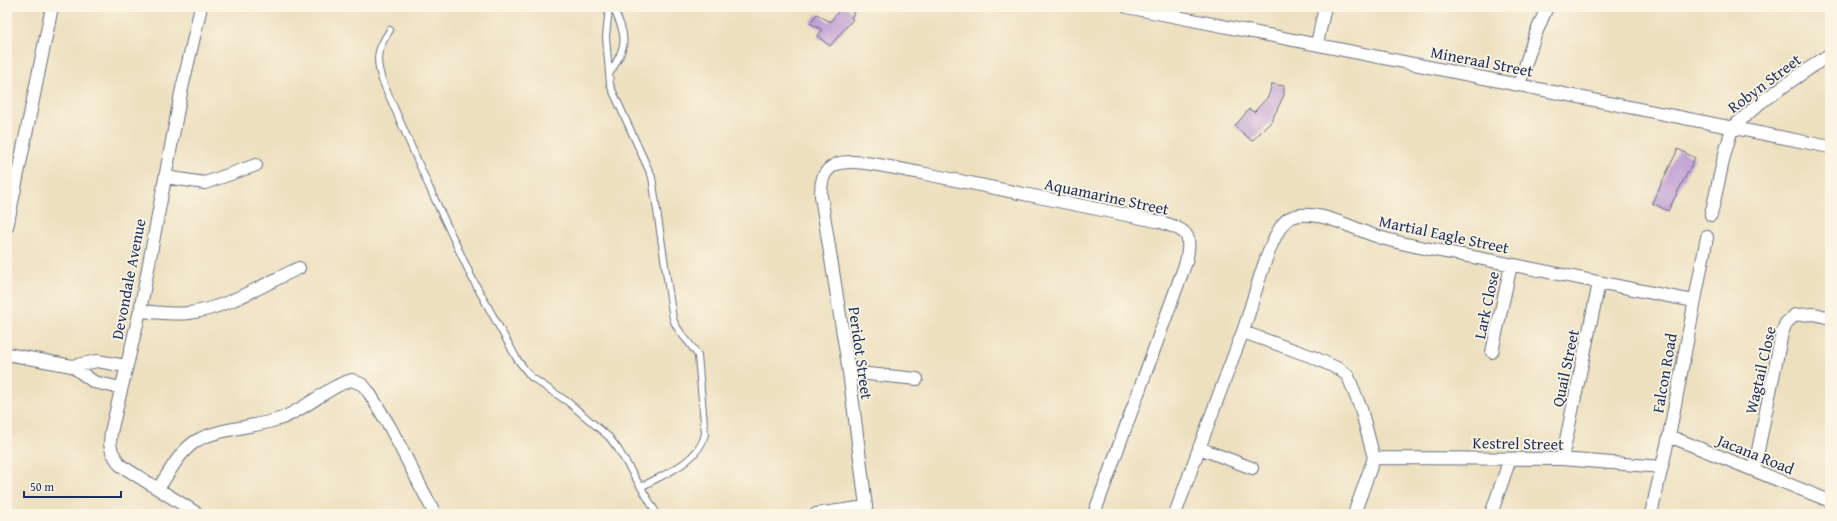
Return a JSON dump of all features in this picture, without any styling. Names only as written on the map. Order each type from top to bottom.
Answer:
[{"type":"street","points":[[7,227],[52,7]]},
{"type":"street","name":"Devondale Avenue","points":[[198,514],[120,465],[112,452],[110,444],[111,432],[140,311],[164,177],[181,93],[201,7]]},
{"type":"street","name":"Mineraal Street","points":[[1127,7],[1830,147]]},
{"type":"street","points":[[1317,44],[1325,7]]},
{"type":"street","points":[[1519,85],[1534,38],[1547,7]]},
{"type":"street","name":"Robyn Street","points":[[1711,215],[1732,128],[1761,102],[1830,54]]},
{"type":"street","name":"Aquamarine Street","points":[[821,196],[822,179],[830,167],[846,161],[859,162],[1161,222],[1179,228],[1186,233],[1189,238],[1190,246],[1186,262],[1094,514]]},
{"type":"street","points":[[164,177],[205,183],[256,166]]},
{"type":"street","name":"Peridot Street","points":[[821,196],[849,372],[867,510]]},
{"type":"street","name":"Martial Eagle Street","points":[[1175,514],[1243,332],[1261,275],[1276,235],[1285,222],[1297,216],[1315,216],[1332,220],[1388,240],[1694,302]]},
{"type":"street","name":"Falcon Road","points":[[1650,514],[1669,436],[1707,237]]},
{"type":"street","name":"Lark Close","points":[[1492,352],[1511,265]]},
{"type":"street","points":[[140,311],[177,314],[205,309],[225,303],[299,268]]},
{"type":"street","name":"Quail Street","points":[[1562,460],[1599,283]]},
{"type":"street","name":"Wagtail Close","points":[[1754,470],[1782,333],[1786,323],[1796,315],[1815,314],[1830,318]]},
{"type":"street","points":[[1243,332],[1313,357],[1348,376],[1361,409],[1374,458],[1354,514]]},
{"type":"street","points":[[7,354],[72,366],[97,361],[126,366]]},
{"type":"street","points":[[72,366],[94,382],[121,388]]},
{"type":"street","points":[[849,372],[918,379]]},
{"type":"street","points":[[158,489],[178,459],[197,441],[210,436],[279,420],[302,408],[340,384],[352,380],[363,385],[370,394],[390,427],[435,514]]},
{"type":"street","name":"Jacana Road","points":[[1669,436],[1830,501]]},
{"type":"street","points":[[1199,448],[1252,468]]},
{"type":"street","name":"Kestrel Street","points":[[1374,458],[1562,460],[1662,467]]},
{"type":"street","points":[[1491,514],[1510,459]]},
{"type":"street","points":[[816,514],[867,510]]},
{"type":"lane","points":[[609,7],[606,37],[610,82],[612,90],[652,177],[673,319],[676,328],[694,348],[698,356],[705,434],[703,443],[692,458],[641,487]]},
{"type":"lane","points":[[610,73],[619,58],[625,41],[613,7]]},
{"type":"lane","points":[[390,30],[381,43],[378,54],[378,68],[382,80],[433,196],[472,278],[505,340],[531,377],[568,402],[609,437],[657,514]]},
{"type":"building","points":[[842,7],[846,7],[854,13],[851,18],[853,19],[830,46],[817,36],[822,30],[810,23],[817,14],[830,22]]},
{"type":"building","points":[[1272,84],[1284,86],[1284,95],[1271,122],[1252,141],[1235,126],[1249,109],[1254,112],[1268,97]]},
{"type":"building","points":[[1678,149],[1695,158],[1668,211],[1652,203]]}]
